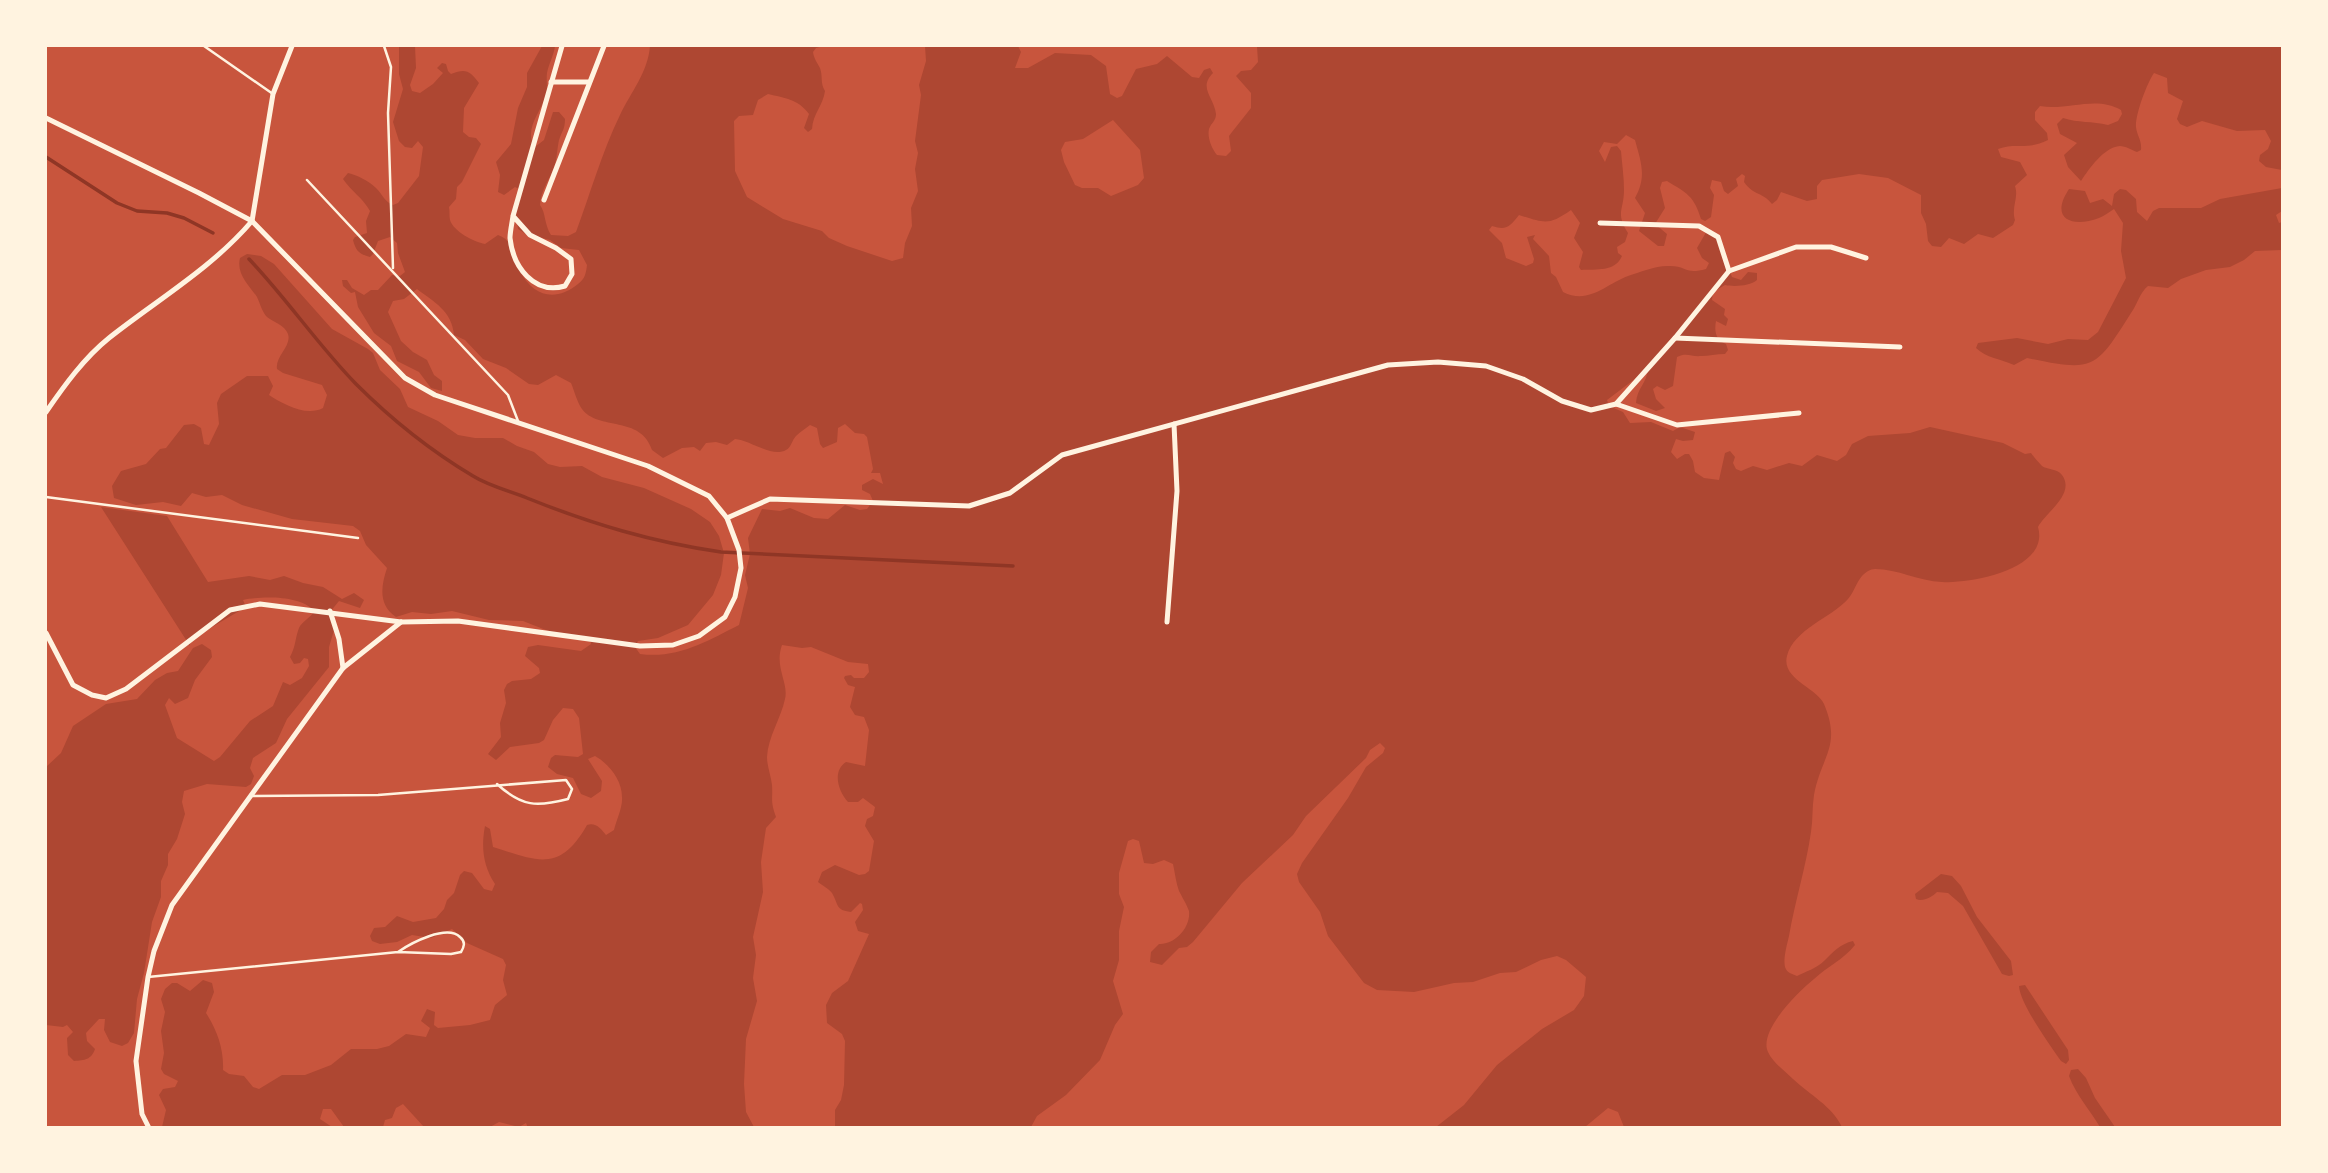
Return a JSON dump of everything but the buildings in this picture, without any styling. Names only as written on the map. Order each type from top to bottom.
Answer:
[{"type":"street","points":[[46,412],[64,386],[107,340],[215,258],[237,240],[252,222],[273,94],[292,46]]},
{"type":"street","points":[[513,216],[530,235],[571,259],[572,274],[565,286],[553,290],[531,283],[518,264],[510,238],[513,216],[562,46]]},
{"type":"street","points":[[544,200],[604,46]]},
{"type":"street","points":[[551,82],[588,82]]},
{"type":"street","points":[[46,118],[199,192],[252,222],[405,377],[435,395],[648,466],[709,496],[727,518],[739,550],[741,568],[735,597],[724,617],[699,636],[673,645],[640,646],[458,621],[401,622],[260,604],[230,610],[126,689],[106,698],[92,695],[74,685],[52,649],[46,633]]},
{"type":"street","points":[[1600,223],[1699,226],[1718,237],[1729,271]]},
{"type":"street","points":[[1616,404],[1675,338],[1729,271],[1796,247],[1830,247],[1866,258]]},
{"type":"street","points":[[1675,338],[1900,347]]},
{"type":"street","points":[[727,518],[770,499],[969,506],[1010,493],[1062,455],[1388,365],[1438,362],[1486,366],[1522,379],[1562,401],[1591,410],[1616,404],[1677,425],[1799,413]]},
{"type":"street","points":[[1167,622],[1177,491],[1174,424]]},
{"type":"street","points":[[330,611],[339,639],[343,668]]},
{"type":"street","points":[[149,1128],[142,1114],[136,1061],[154,951],[172,905],[343,668],[401,622]]},
{"type":"lane","points":[[204,46],[273,94]]},
{"type":"lane","points":[[384,46],[391,67],[388,113],[393,269]]},
{"type":"lane","points":[[307,180],[508,395],[519,424]]},
{"type":"lane","points":[[46,497],[358,538]]},
{"type":"lane","points":[[250,796],[378,795],[497,784],[566,780],[572,789],[568,799],[541,806],[509,796],[497,784]]},
{"type":"lane","points":[[148,977],[398,952],[451,954],[461,952],[464,946],[463,940],[452,933],[411,943],[398,952]]},
{"type":"shaded area","points":[[399,46],[415,46],[416,68],[410,85],[412,91],[420,93],[433,84],[443,73],[437,68],[442,63],[446,64],[451,74],[467,72],[479,83],[464,108],[463,132],[476,138],[481,144],[457,187],[456,199],[449,207],[450,220],[459,232],[480,243],[485,244],[498,235],[503,237],[510,245],[520,271],[531,287],[553,295],[570,290],[580,282],[585,276],[587,265],[579,250],[561,248],[550,240],[526,234],[518,229],[515,207],[519,189],[515,187],[504,195],[498,192],[500,175],[496,162],[511,144],[518,108],[527,87],[527,73],[542,46],[555,46],[547,73],[546,95],[532,128],[535,147],[544,140],[553,112],[559,112],[565,119],[555,165],[543,190],[540,205],[551,235],[568,236],[576,232],[620,115],[643,73],[650,46],[823,46],[813,52],[825,91],[812,129],[808,132],[804,128],[809,114],[800,105],[768,94],[758,100],[753,115],[739,116],[734,121],[735,171],[747,197],[783,219],[822,231],[829,238],[847,246],[892,261],[903,258],[905,243],[912,226],[911,208],[918,191],[915,169],[918,153],[915,141],[921,95],[919,85],[926,61],[925,46],[1018,46],[1021,52],[1015,68],[1028,68],[1055,53],[1091,55],[1106,66],[1110,94],[1117,98],[1122,96],[1136,69],[1157,64],[1167,56],[1192,77],[1199,78],[1204,70],[1210,68],[1213,73],[1207,88],[1216,114],[1209,129],[1209,140],[1217,155],[1226,156],[1231,151],[1229,136],[1251,108],[1251,93],[1236,76],[1241,71],[1251,70],[1258,62],[1257,46],[2282,46],[2282,170],[2266,167],[2259,161],[2260,155],[2268,149],[2271,141],[2265,130],[2237,131],[2202,121],[2187,127],[2180,124],[2177,119],[2183,101],[2168,93],[2167,78],[2154,73],[2142,99],[2136,122],[2141,150],[2137,152],[2120,146],[2108,150],[2081,181],[2068,167],[2064,155],[2077,143],[2060,134],[2057,124],[2063,118],[2108,125],[2118,121],[2121,110],[2092,103],[2061,107],[2040,106],[2035,112],[2035,120],[2047,133],[2048,140],[2033,145],[1998,149],[2001,157],[2020,162],[2027,175],[2015,186],[2013,225],[1993,238],[1978,234],[1964,244],[1949,238],[1941,247],[1932,246],[1928,241],[1926,224],[1921,213],[1921,195],[1888,178],[1859,174],[1822,180],[1817,186],[1817,199],[1807,201],[1781,192],[1772,204],[1744,182],[1745,176],[1742,174],[1736,179],[1738,186],[1728,194],[1721,182],[1712,180],[1710,188],[1714,195],[1711,217],[1705,221],[1701,219],[1689,196],[1667,181],[1662,182],[1660,188],[1665,208],[1655,224],[1667,234],[1664,246],[1658,246],[1639,231],[1645,213],[1635,198],[1641,183],[1642,169],[1635,140],[1626,135],[1617,144],[1604,142],[1599,151],[1605,162],[1611,147],[1617,146],[1621,151],[1624,190],[1621,216],[1628,233],[1625,242],[1617,247],[1622,256],[1615,265],[1605,269],[1581,270],[1579,267],[1583,252],[1574,238],[1580,223],[1571,210],[1546,222],[1519,215],[1508,227],[1492,226],[1489,230],[1502,243],[1506,258],[1526,266],[1533,263],[1534,259],[1527,237],[1535,235],[1533,239],[1549,256],[1551,273],[1563,292],[1572,295],[1589,295],[1649,269],[1676,266],[1690,271],[1706,269],[1709,263],[1702,258],[1697,248],[1708,229],[1721,239],[1724,257],[1732,277],[1741,280],[1748,272],[1757,273],[1757,280],[1754,282],[1742,286],[1725,285],[1713,292],[1712,300],[1725,309],[1724,315],[1728,319],[1726,326],[1716,321],[1716,335],[1726,344],[1728,350],[1725,354],[1677,357],[1673,386],[1665,390],[1657,386],[1653,389],[1656,399],[1665,408],[1656,411],[1636,403],[1648,369],[1607,400],[1609,406],[1623,412],[1630,423],[1651,422],[1673,431],[1680,427],[1695,432],[1693,440],[1676,439],[1671,452],[1677,459],[1689,454],[1695,472],[1704,478],[1719,480],[1725,453],[1730,451],[1735,457],[1733,463],[1736,469],[1741,471],[1753,466],[1767,470],[1789,463],[1802,466],[1817,455],[1837,461],[1846,455],[1852,444],[1868,436],[1910,433],[1930,427],[2003,443],[2025,454],[2031,453],[2042,466],[2060,473],[2065,482],[2065,489],[2058,503],[2038,527],[2039,542],[2032,554],[2021,563],[1989,577],[1955,582],[1870,570],[1862,576],[1841,606],[1797,638],[1787,656],[1789,671],[1824,704],[1829,719],[1831,741],[1814,795],[1809,845],[1784,960],[1785,967],[1788,972],[1797,976],[1818,966],[1844,944],[1853,941],[1855,945],[1790,1002],[1774,1023],[1766,1043],[1770,1056],[1776,1063],[1826,1107],[1842,1127],[1624,1127],[1618,1112],[1608,1108],[1585,1127],[1436,1127],[1464,1105],[1497,1065],[1542,1029],[1574,1010],[1584,996],[1586,977],[1557,956],[1516,972],[1414,992],[1377,990],[1364,983],[1328,936],[1320,912],[1299,882],[1297,874],[1366,767],[1383,753],[1385,748],[1380,743],[1306,816],[1293,835],[1242,883],[1193,942],[1187,947],[1179,948],[1162,965],[1150,962],[1151,952],[1159,944],[1170,942],[1180,934],[1187,923],[1189,911],[1179,891],[1173,864],[1164,860],[1153,864],[1144,863],[1139,841],[1128,841],[1119,873],[1119,894],[1124,907],[1119,931],[1119,960],[1113,981],[1123,1014],[1115,1025],[1100,1060],[1066,1095],[1037,1116],[1031,1127],[835,1127],[835,1110],[841,1100],[844,1085],[845,1041],[842,1034],[827,1023],[826,1005],[832,993],[848,981],[869,934],[858,931],[855,922],[863,910],[862,904],[851,912],[842,910],[831,892],[818,882],[822,872],[835,865],[859,875],[869,871],[874,841],[865,826],[867,819],[873,816],[875,807],[863,798],[858,802],[848,802],[839,787],[838,776],[846,762],[865,766],[869,730],[864,717],[855,715],[850,707],[855,687],[848,685],[844,678],[851,675],[854,678],[864,678],[869,672],[868,664],[848,662],[811,647],[782,645],[780,668],[786,693],[767,757],[776,817],[766,828],[761,862],[763,892],[753,937],[756,955],[753,978],[757,1001],[746,1039],[746,1112],[754,1127],[528,1128],[526,1123],[519,1127],[499,1122],[490,1127],[424,1127],[403,1104],[396,1108],[392,1118],[385,1120],[383,1127],[344,1127],[331,1109],[323,1109],[320,1119],[332,1127],[162,1127],[166,1110],[159,1095],[163,1089],[175,1087],[178,1081],[164,1074],[161,1069],[164,1053],[161,1031],[165,1012],[161,999],[165,989],[172,983],[190,991],[203,980],[212,983],[214,992],[206,1013],[219,1040],[223,1070],[229,1074],[244,1076],[253,1087],[259,1089],[282,1075],[305,1075],[331,1065],[351,1049],[389,1046],[406,1034],[426,1037],[430,1028],[421,1021],[427,1009],[435,1012],[434,1025],[438,1028],[490,1020],[495,1005],[507,995],[503,980],[506,965],[503,959],[467,943],[452,929],[431,938],[412,935],[397,942],[380,944],[372,941],[370,936],[374,928],[385,927],[397,916],[413,922],[436,918],[454,893],[464,871],[472,873],[484,889],[492,891],[495,884],[484,856],[485,826],[490,829],[493,847],[535,859],[557,857],[567,851],[587,825],[596,825],[606,835],[614,830],[622,801],[617,779],[610,768],[595,756],[588,759],[602,781],[601,791],[591,798],[581,794],[573,778],[557,774],[548,767],[555,755],[578,757],[583,754],[579,718],[573,709],[563,708],[553,720],[544,740],[539,743],[510,747],[496,760],[488,754],[501,737],[500,723],[506,703],[504,690],[507,684],[531,679],[540,673],[539,668],[525,656],[528,647],[538,645],[581,651],[591,644],[590,637],[556,634],[523,621],[489,620],[452,611],[431,614],[412,612],[396,617],[386,607],[382,595],[387,568],[366,545],[360,531],[353,526],[292,519],[242,505],[222,495],[206,497],[192,493],[181,506],[163,502],[136,505],[114,498],[112,486],[121,471],[146,464],[160,449],[166,448],[184,425],[194,424],[201,428],[204,444],[209,445],[219,424],[217,403],[221,394],[247,376],[268,376],[273,386],[269,395],[288,405],[309,411],[323,408],[327,395],[322,385],[277,369],[278,360],[288,343],[288,334],[264,313],[242,274],[240,258],[247,254],[261,256],[274,264],[332,329],[373,353],[380,370],[400,389],[408,407],[438,421],[458,435],[503,438],[534,452],[548,464],[560,467],[582,466],[602,477],[644,488],[691,509],[710,522],[719,536],[724,553],[721,575],[713,595],[688,625],[658,638],[638,641],[635,647],[640,654],[680,651],[704,643],[739,625],[748,588],[745,575],[750,554],[748,538],[762,509],[780,511],[790,508],[814,518],[828,519],[845,505],[860,510],[867,509],[873,501],[870,494],[862,490],[862,485],[873,479],[883,484],[880,473],[871,473],[873,469],[867,437],[855,433],[845,424],[838,428],[837,442],[823,448],[817,428],[810,425],[796,436],[788,449],[780,452],[735,439],[727,445],[706,443],[700,451],[694,447],[682,448],[663,458],[652,450],[639,432],[589,416],[580,406],[571,383],[556,375],[538,385],[529,384],[506,368],[483,359],[465,340],[454,335],[446,313],[417,289],[404,299],[393,301],[388,312],[401,341],[427,360],[434,375],[442,381],[442,391],[431,388],[419,372],[397,361],[391,346],[374,333],[358,307],[355,292],[351,293],[343,286],[342,280],[347,280],[352,288],[364,295],[371,290],[378,290],[392,275],[400,276],[405,272],[397,243],[390,237],[378,241],[370,257],[357,249],[353,240],[367,233],[366,221],[370,211],[343,179],[348,173],[363,179],[393,205],[398,203],[419,176],[423,147],[418,141],[412,148],[405,147],[399,141],[393,122],[403,89],[399,74]],"holes":[[[1113,120],[1140,150],[1144,178],[1138,185],[1111,196],[1098,188],[1075,185],[1061,150],[1065,142],[1083,139]]]},
{"type":"shaded area","points":[[2282,188],[2282,211],[2276,215],[2279,223],[2282,222],[2282,250],[2255,251],[2230,267],[2206,270],[2181,279],[2168,288],[2148,286],[2109,346],[2091,362],[2066,365],[2027,358],[2014,365],[1976,348],[1978,343],[2017,338],[2048,344],[2068,339],[2088,340],[2098,332],[2126,278],[2121,251],[2123,223],[2114,209],[2089,221],[2072,221],[2066,218],[2061,208],[2069,189],[2085,191],[2090,203],[2103,199],[2112,206],[2114,194],[2120,189],[2126,190],[2136,199],[2137,212],[2147,221],[2153,211],[2159,208],[2201,208],[2220,199]]},
{"type":"shaded area","points":[[101,507],[167,516],[208,582],[249,576],[270,580],[284,576],[323,587],[342,599],[354,593],[364,600],[360,608],[339,601],[330,612],[335,627],[329,647],[329,667],[287,719],[276,743],[253,758],[250,768],[254,776],[251,784],[246,787],[207,784],[184,791],[182,802],[185,814],[177,839],[168,854],[168,865],[161,881],[161,897],[152,922],[137,999],[134,1033],[128,1043],[122,1046],[110,1042],[104,1030],[105,1019],[99,1019],[86,1033],[87,1041],[95,1049],[92,1055],[87,1059],[74,1061],[68,1055],[67,1038],[73,1032],[67,1025],[46,1025],[46,767],[61,753],[73,726],[106,704],[137,699],[155,680],[167,673],[178,671],[193,648],[202,644],[211,650],[212,657],[195,680],[188,698],[175,704],[169,698],[165,705],[177,738],[214,761],[250,721],[273,706],[283,682],[290,685],[302,678],[309,666],[308,659],[304,658],[300,663],[294,664],[290,657],[299,628],[314,611],[291,599],[243,600],[246,607],[190,640],[190,646]]},
{"type":"shaded area","points":[[1941,874],[1952,876],[1961,886],[1977,917],[2011,961],[2013,975],[2002,974],[1963,906],[1948,893],[1937,892],[1922,900],[1916,899],[1915,894]]},
{"type":"shaded area","points":[[2025,985],[2068,1050],[2069,1060],[2066,1064],[2061,1061],[2024,1003],[2019,986]]},
{"type":"shaded area","points":[[2078,1069],[2115,1127],[2100,1127],[2079,1096],[2069,1076],[2071,1070]]},
{"type":"waterway","points":[[46,157],[117,203],[137,211],[167,213],[184,218],[213,233]]},
{"type":"waterway","points":[[249,259],[369,397],[427,445],[493,486],[622,531],[721,552],[1013,566]]}]
